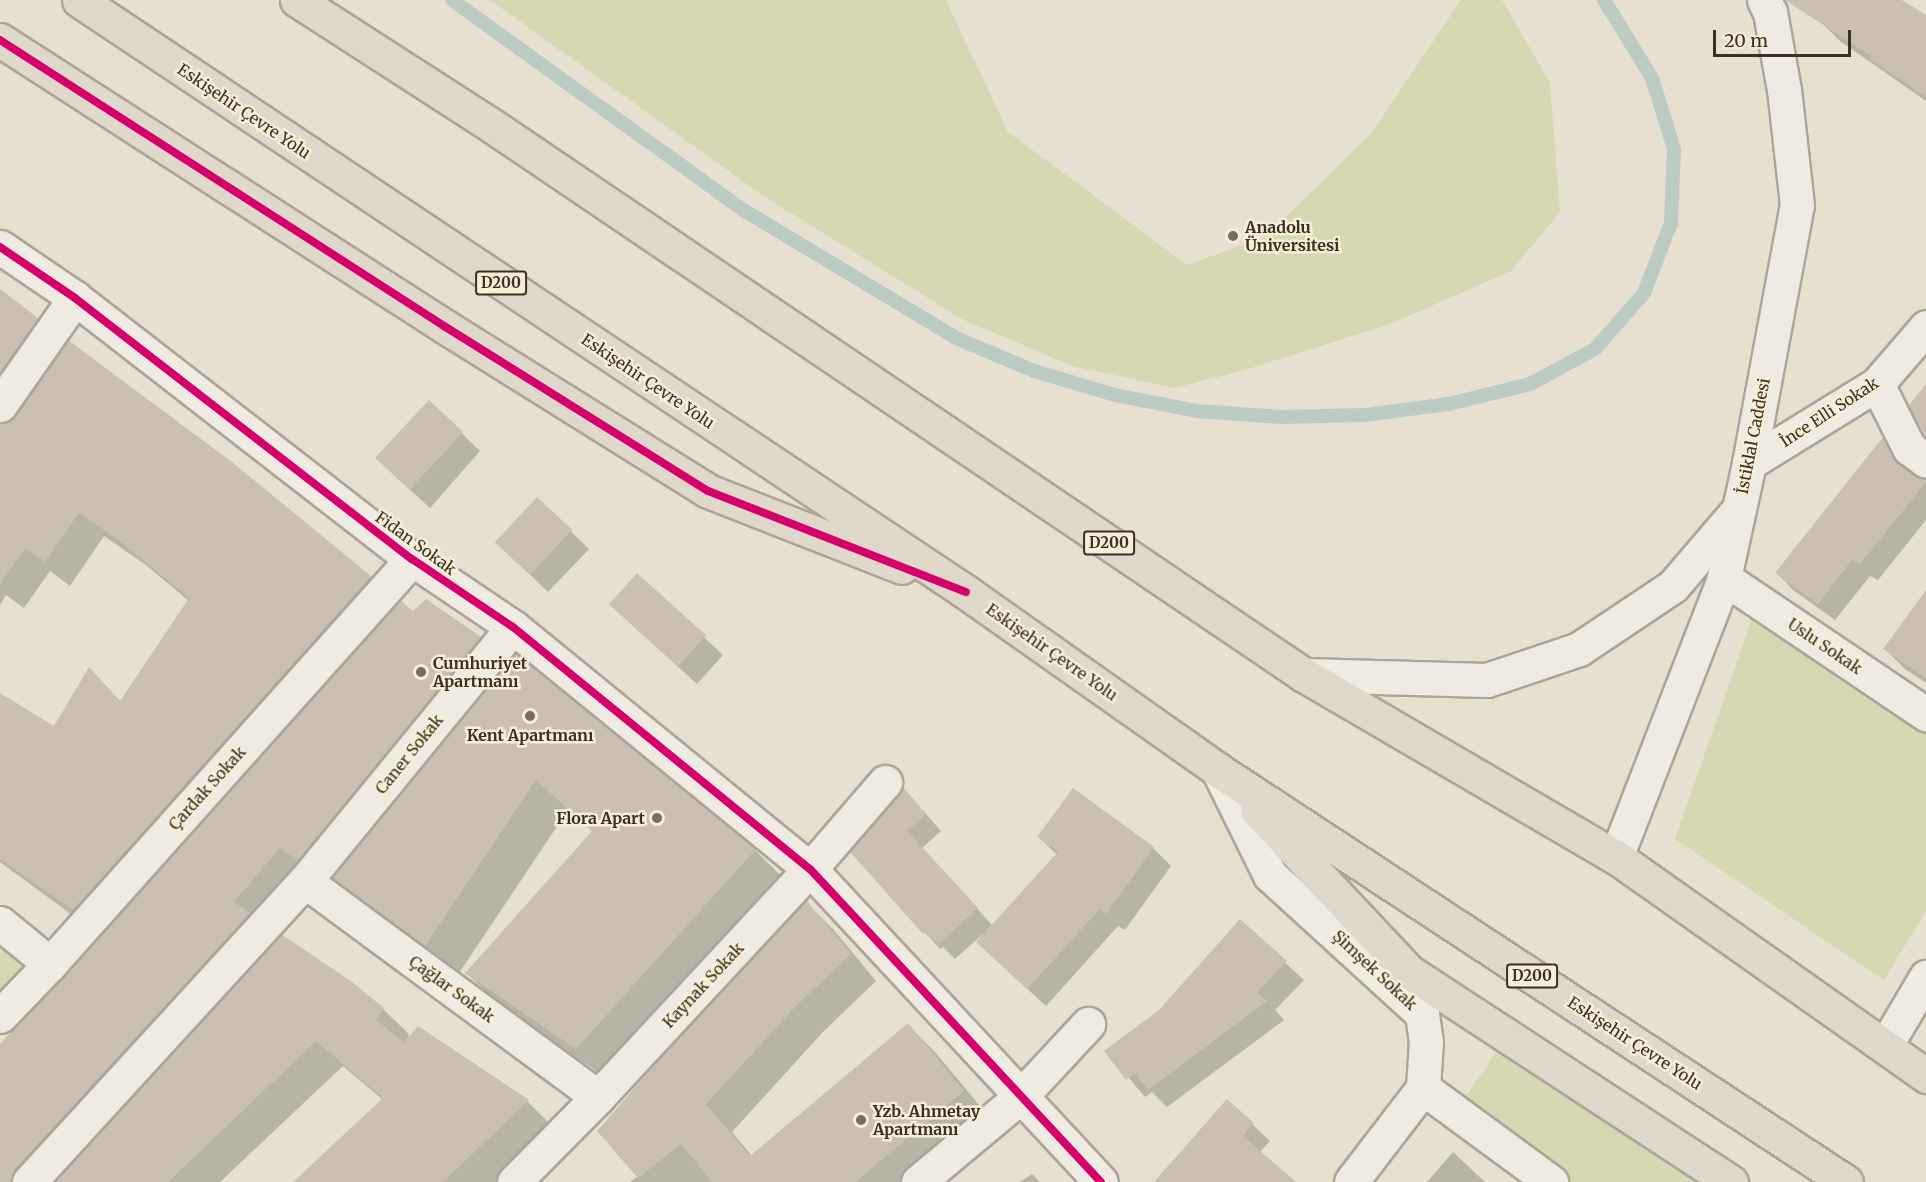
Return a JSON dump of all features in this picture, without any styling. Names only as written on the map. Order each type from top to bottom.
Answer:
[{"type":"highway","name":"Eskişehir Çevre Yolu","points":[[79,0],[966,592],[1218,770],[1846,1182]]},
{"type":"highway","name":"D200","points":[[297,0],[491,125],[1304,675],[1616,857],[1926,1076]]},
{"type":"highway","points":[[311,0],[491,125]]},
{"type":"highway","points":[[0,40],[434,320],[708,491],[966,592]]},
{"type":"highway","points":[[1218,770],[1408,971],[1731,1182]]},
{"type":"highway","points":[[1616,857],[1890,1038],[1926,1051]]},
{"type":"street","name":"İstiklal Caddesi","points":[[1616,857],[1724,578],[1749,463],[1797,205],[1784,90],[1771,4]]},
{"type":"street","name":"Fidan Sokak","points":[[0,247],[75,298],[412,559],[513,627],[810,869],[1101,1182]]},
{"type":"street","points":[[0,405],[75,298]]},
{"type":"street","name":"İnce Elli Sokak","points":[[1749,463],[1877,384],[1926,327]]},
{"type":"street","points":[[1877,384],[1909,448],[1926,461]]},
{"type":"street","points":[[1304,675],[1487,680],[1580,649],[1673,586],[1739,509]]},
{"type":"street","name":"Çardak Sokak","points":[[0,1016],[50,964],[412,559]]},
{"type":"street","name":"Uslu Sokak","points":[[1724,578],[1926,714]]},
{"type":"street","name":"Caner Sokak","points":[[29,1182],[305,881],[513,627]]},
{"type":"street","name":"Şimşek Sokak","points":[[1218,770],[1270,875],[1422,1014],[1426,1041],[1423,1088]]},
{"type":"street","name":"Kaynak Sokak","points":[[514,1182],[598,1097],[810,869],[885,782]]},
{"type":"street","name":"Çağlar Sokak","points":[[305,881],[598,1097]]},
{"type":"street","points":[[0,924],[50,964]]},
{"type":"street","points":[[1890,1038],[1926,977]]},
{"type":"street","points":[[918,1182],[1020,1097],[1088,1024]]},
{"type":"street","points":[[1351,1182],[1423,1088],[1551,1182]]},
{"type":"green space","points":[[490,0],[946,0],[1008,132],[1187,265],[1265,237],[1371,134],[1461,0],[1502,0],[1550,83],[1560,212],[1511,271],[1390,324],[1245,370],[1174,388],[1072,366],[962,319],[765,197]]},
{"type":"green space","points":[[1753,616],[1926,720],[1926,911],[1884,980],[1675,839]]},
{"type":"green space","points":[[0,934],[35,968],[0,1006]]},
{"type":"green space","points":[[1499,1048],[1699,1182],[1566,1182],[1459,1107]]},
{"type":"building","points":[[1785,0],[1902,0],[1926,15],[1926,97],[1870,59],[1871,56]]},
{"type":"building","points":[[0,289],[38,318],[0,372]]},
{"type":"building","points":[[68,340],[232,462],[371,576],[73,910],[0,859],[0,693],[54,726],[89,667],[120,701],[189,598],[120,541],[79,513],[45,562],[25,548],[0,584],[0,423],[8,422],[15,416]]},
{"type":"building","points":[[1926,384],[1926,437],[1909,405]]},
{"type":"building","points":[[429,400],[463,432],[409,490],[375,458]]},
{"type":"building","points":[[1883,437],[1897,463],[1915,476],[1926,479],[1926,482],[1860,564],[1852,560],[1818,604],[1775,573]]},
{"type":"building","points":[[537,497],[572,530],[530,575],[495,542]]},
{"type":"building","points":[[637,573],[706,635],[678,666],[609,604]]},
{"type":"building","points":[[1926,590],[1926,678],[1883,649]]},
{"type":"building","points":[[426,599],[481,637],[298,860],[280,848],[234,902],[250,913],[15,1169],[11,1182],[0,1182],[0,1044],[64,976],[400,600],[413,611]]},
{"type":"building","points":[[516,653],[756,849],[576,1049],[465,973],[592,831],[536,780],[425,946],[332,878]]},
{"type":"building","points":[[903,787],[926,814],[907,831],[978,908],[938,944],[926,932],[923,934],[850,852]]},
{"type":"building","points":[[1073,788],[1154,847],[1106,914],[1100,909],[1027,989],[976,942],[1058,852],[1037,837]]},
{"type":"building","points":[[806,900],[851,954],[796,1006],[706,1104],[750,1156],[908,1023],[964,1091],[855,1182],[712,1182],[681,1144],[638,1178],[597,1131],[674,1043]]},
{"type":"building","points":[[1240,919],[1287,961],[1257,992],[1267,1001],[1148,1090],[1135,1073],[1126,1080],[1104,1051],[1159,1010]]},
{"type":"building","points":[[281,934],[352,982],[384,1008],[376,1020],[404,1042],[418,1026],[529,1100],[443,1182],[293,1182],[383,1098],[316,1041],[168,1182],[54,1182]]},
{"type":"building","points":[[1227,1099],[1254,1123],[1243,1136],[1296,1182],[1154,1182]]},
{"type":"waterway","points":[[452,0],[745,211],[956,338],[1034,371],[1115,395],[1197,411],[1281,417],[1365,415],[1449,404],[1530,384],[1595,349],[1644,293],[1671,223],[1674,149],[1652,78],[1604,0]]},
{"type":"cycle path","points":[[0,40],[444,326],[708,491],[966,592]]},
{"type":"cycle path","points":[[0,247],[75,298],[412,559],[513,627],[810,869],[1101,1182]]},
{"type":"place","name":"Anadolu Üniversitesi","points":[[1233,236]]},
{"type":"place","name":"Cumhuriyet Apartmanı","points":[[421,672]]},
{"type":"place","name":"Kent Apartmanı","points":[[530,716]]},
{"type":"place","name":"Flora Apart","points":[[657,818]]},
{"type":"place","name":"Yzb. Ahmetay Apartmanı","points":[[861,1120]]}]
